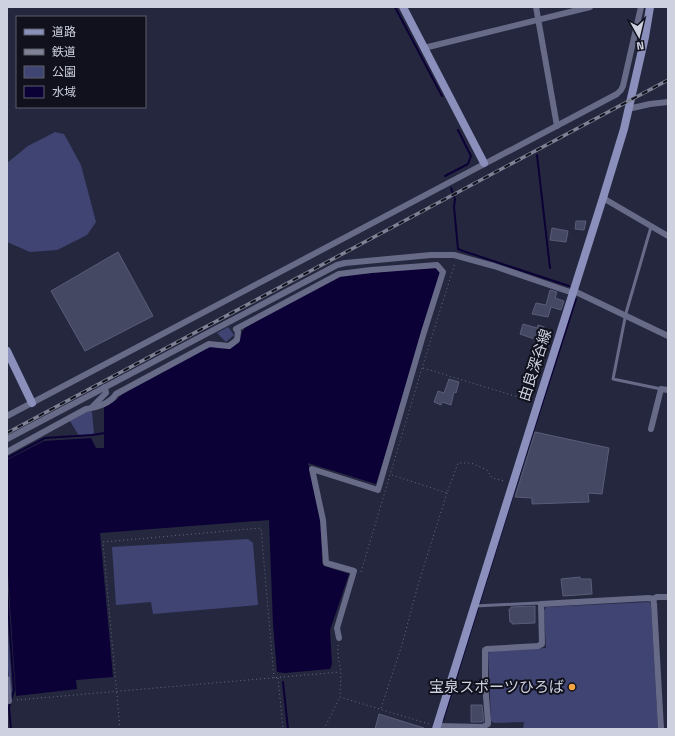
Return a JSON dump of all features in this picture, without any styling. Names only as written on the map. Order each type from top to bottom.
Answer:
[{"type":"main road","points":[[403,7],[484,163]]},
{"type":"main road","name":"由良深谷線","points":[[437,728],[538,403],[604,198],[624,129],[645,37],[650,7]]},
{"type":"main road","points":[[7,351],[32,403]]},
{"type":"street","points":[[536,7],[557,126]]},
{"type":"street","points":[[424,48],[590,7]]},
{"type":"street","points":[[7,416],[617,94],[623,86],[641,7]]},
{"type":"street","points":[[628,109],[668,102]]},
{"type":"street","points":[[604,198],[668,236]]},
{"type":"street","points":[[7,439],[337,265],[345,263],[431,255],[454,255],[494,266],[573,292],[668,336]]},
{"type":"street","points":[[7,452],[86,409],[94,408],[113,399],[116,394],[209,344],[229,346],[237,340],[238,332],[236,329],[339,274],[371,270],[437,266],[443,272],[378,490],[312,469],[323,520],[326,563],[354,571],[337,628],[339,638]]},
{"type":"street","points":[[91,408],[106,393],[105,387]]},
{"type":"street","points":[[651,429],[665,390]]},
{"type":"street","points":[[437,728],[483,727],[488,724],[484,652],[487,649],[538,646],[542,644],[541,604],[668,597]]},
{"type":"street","points":[[653,599],[661,729]]},
{"type":"street","points":[[7,679],[9,701]]},
{"type":"street","points":[[660,716],[668,716]]},
{"type":"lane","points":[[651,226],[626,316],[613,379],[665,390]]},
{"type":"lane","points":[[475,606],[538,602],[541,604]]},
{"type":"path","points":[[361,572],[457,256]]},
{"type":"path","points":[[422,368],[538,403]]},
{"type":"path","points":[[381,710],[402,645],[418,585],[458,463],[471,463],[487,470],[492,478],[513,484]]},
{"type":"path","points":[[391,474],[447,493]]},
{"type":"path","points":[[120,729],[118,691],[104,542],[261,528],[274,678]]},
{"type":"path","points":[[324,729],[340,697],[341,672],[338,655],[339,638]]},
{"type":"path","points":[[9,701],[341,672]]},
{"type":"path","points":[[278,678],[283,729]]},
{"type":"path","points":[[340,697],[437,728]]},
{"type":"green space","points":[[55,132],[64,134],[81,165],[96,222],[87,235],[57,250],[30,252],[7,242],[7,163],[28,146]]},
{"type":"green space","points":[[228,327],[234,335],[226,342],[217,333]]},
{"type":"green space","points":[[90,410],[92,412],[94,434],[79,436],[70,421]]},
{"type":"green space","points":[[248,539],[253,543],[258,605],[153,614],[151,602],[116,605],[112,547]]},
{"type":"green space","name":"宝泉スポーツひろば","points":[[649,602],[651,604],[658,729],[523,729],[524,722],[494,723],[491,721],[488,653],[490,651],[546,648],[544,611],[546,607]]},
{"type":"green space","points":[[7,616],[12,692],[10,694],[7,656]]},
{"type":"water","points":[[436,267],[441,273],[376,484],[308,463],[321,518],[322,563],[324,566],[349,574],[330,630],[332,664],[330,669],[285,673],[277,672],[273,624],[269,520],[100,533],[113,677],[76,680],[77,689],[16,696],[7,559],[7,460],[44,441],[91,438],[96,448],[104,448],[104,407],[115,401],[124,393],[210,346],[229,347],[240,339],[242,332],[247,325],[340,276]]},
{"type":"building","points":[[576,221],[586,221],[584,230],[575,229]]},
{"type":"building","points":[[552,228],[568,231],[566,242],[550,240]]},
{"type":"building","points":[[118,252],[153,316],[85,351],[51,291]]},
{"type":"building","points":[[550,290],[557,292],[555,298],[564,301],[561,310],[551,307],[548,317],[532,314],[536,303],[546,305]]},
{"type":"building","points":[[523,324],[537,328],[538,325],[544,327],[540,341],[520,334]]},
{"type":"building","points":[[449,379],[459,382],[456,393],[454,392],[451,405],[442,402],[441,405],[434,402],[438,391],[444,393]]},
{"type":"building","points":[[535,432],[609,448],[602,494],[588,493],[589,502],[532,504],[532,498],[515,497]]},
{"type":"building","points":[[580,577],[580,579],[591,579],[592,594],[563,596],[561,579]]},
{"type":"building","points":[[535,606],[535,623],[512,624],[512,622],[510,622],[509,609],[511,609],[511,607]]},
{"type":"building","points":[[471,705],[482,705],[484,721],[471,722]]},
{"type":"building","points":[[379,714],[424,728],[424,729],[375,729]]},
{"type":"waterway","points":[[395,7],[442,96]]},
{"type":"waterway","points":[[445,176],[468,164],[471,156],[458,130]]},
{"type":"waterway","points":[[537,155],[550,268]]},
{"type":"waterway","points":[[451,188],[455,199],[454,207],[458,249]]},
{"type":"waterway","points":[[458,249],[569,286]]},
{"type":"waterway","points":[[443,720],[521,469],[576,299]]},
{"type":"waterway","points":[[7,458],[45,438],[105,433]]},
{"type":"waterway","points":[[7,589],[14,690],[9,707],[11,729]]},
{"type":"waterway","points":[[283,682],[288,729]]},
{"type":"railway","points":[[7,433],[668,80]]},
{"type":"place","name":"宝泉スポーツひろば","points":[[572,687]]}]
